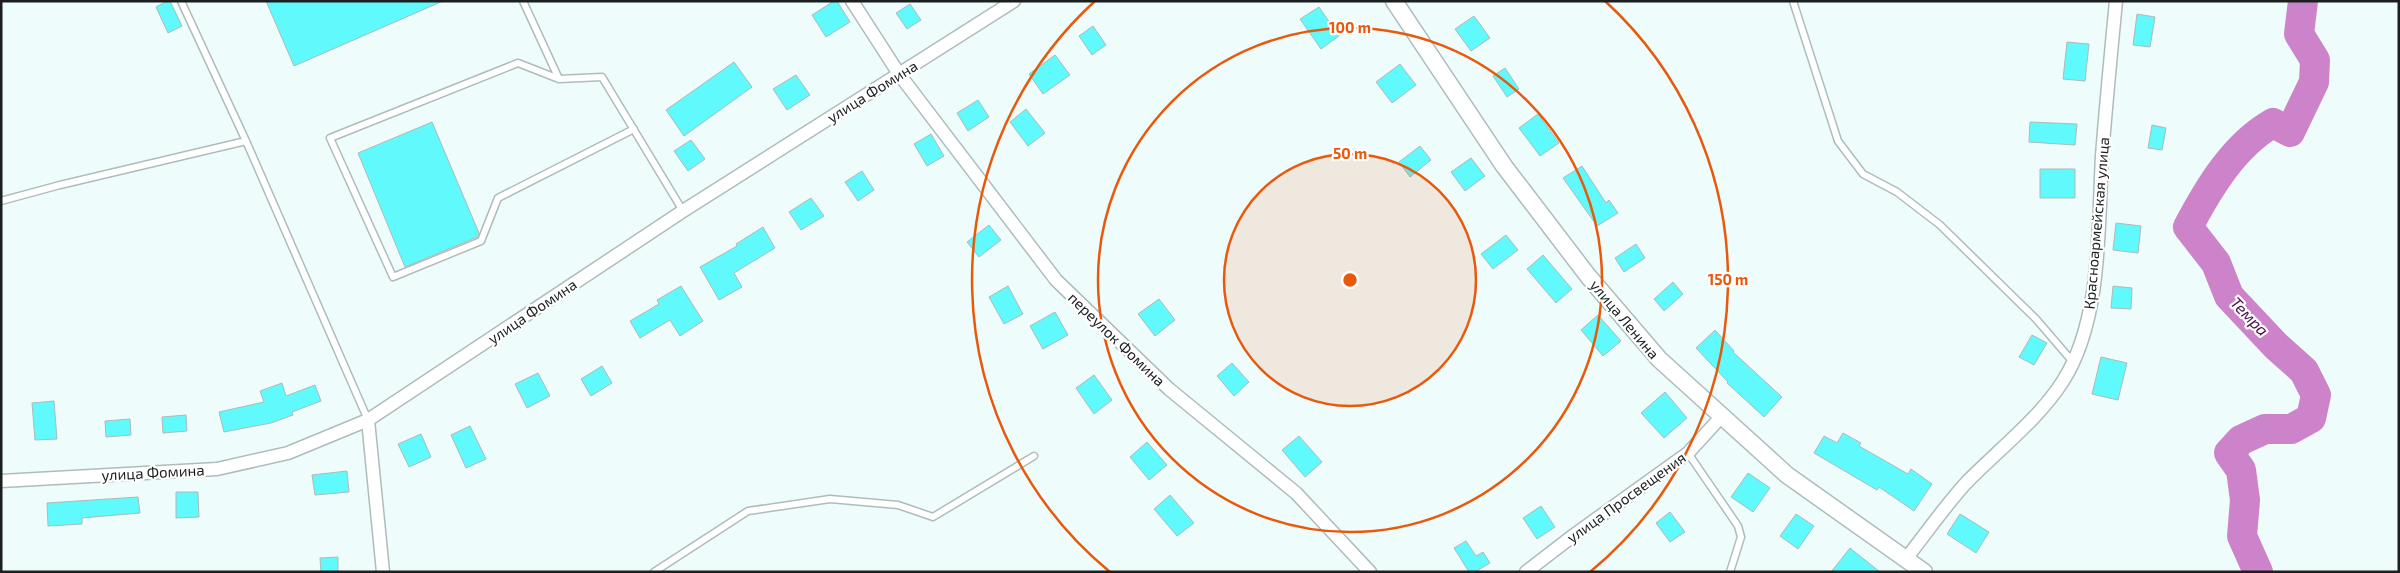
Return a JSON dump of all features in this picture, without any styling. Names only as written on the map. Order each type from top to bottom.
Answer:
[{"type":"street","name":"переулок Фомина","points":[[852,1],[899,74],[1056,280],[1169,390],[1296,493],[1370,572]]},
{"type":"street","name":"улица Фомина","points":[[1,481],[217,469],[288,453],[368,420],[684,211],[1014,1]]},
{"type":"street","name":"улица Ленина","points":[[1394,1],[1504,166],[1588,276],[1659,359],[1787,476],[1924,572]]},
{"type":"street","name":"Красноармейская улица","points":[[1905,560],[1965,484],[2038,412],[2062,382],[2080,348],[2088,317],[2096,257],[2107,84],[2116,1]]},
{"type":"street","name":"улица Просвещения","points":[[1526,572],[1574,534],[1688,453],[1721,417]]},
{"type":"street","points":[[368,420],[383,572]]},
{"type":"lane","points":[[181,1],[246,141],[368,420]]},
{"type":"lane","points":[[523,1],[559,79]]},
{"type":"lane","points":[[1793,1],[1810,60],[1838,141],[1863,174],[1897,192],[1940,225],[2036,319],[2073,362]]},
{"type":"lane","points":[[634,129],[498,198],[481,241],[393,277],[330,138],[518,63],[559,79],[602,77],[634,129],[684,211]]},
{"type":"lane","points":[[1,202],[60,185],[246,141]]},
{"type":"lane","points":[[1688,453],[1738,526],[1741,537],[1730,572]]},
{"type":"lane","points":[[654,572],[748,511],[830,499],[898,504],[933,517],[1034,456]]},
{"type":"building","points":[[170,1],[182,26],[168,33],[156,7]]},
{"type":"building","points":[[266,1],[443,1],[294,66]]},
{"type":"building","points":[[837,1],[850,22],[826,37],[812,15]]},
{"type":"building","points":[[910,4],[921,20],[907,29],[896,13]]},
{"type":"building","points":[[1319,7],[1339,36],[1321,49],[1300,19]]},
{"type":"building","points":[[2137,14],[2155,17],[2150,47],[2133,45]]},
{"type":"building","points":[[1474,16],[1490,38],[1471,51],[1455,29]]},
{"type":"building","points":[[1093,26],[1106,45],[1092,55],[1079,36]]},
{"type":"building","points":[[2067,42],[2089,44],[2085,81],[2063,79]]},
{"type":"building","points":[[1055,55],[1070,75],[1043,94],[1029,74]]},
{"type":"building","points":[[734,62],[752,87],[684,136],[666,110]]},
{"type":"building","points":[[1400,64],[1416,85],[1392,103],[1376,82]]},
{"type":"building","points":[[1505,68],[1519,89],[1507,97],[1493,76]]},
{"type":"building","points":[[796,75],[810,95],[787,110],[773,89]]},
{"type":"building","points":[[978,100],[989,117],[968,131],[957,113]]},
{"type":"building","points":[[1026,109],[1045,133],[1028,146],[1010,122]]},
{"type":"building","points":[[1538,114],[1559,143],[1540,156],[1519,128]]},
{"type":"building","points":[[432,122],[479,233],[477,237],[405,267],[358,153]]},
{"type":"building","points":[[2030,122],[2077,124],[2075,145],[2029,142]]},
{"type":"building","points":[[2152,125],[2166,128],[2162,150],[2148,148]]},
{"type":"building","points":[[931,134],[944,156],[927,166],[914,144]]},
{"type":"building","points":[[691,140],[705,159],[688,171],[674,151]]},
{"type":"building","points":[[1420,146],[1431,160],[1410,177],[1399,162]]},
{"type":"building","points":[[1471,158],[1485,176],[1465,191],[1451,172]]},
{"type":"building","points":[[1582,166],[1606,203],[1609,200],[1618,213],[1597,226],[1563,178]]},
{"type":"building","points":[[2040,169],[2075,169],[2075,198],[2040,198]]},
{"type":"building","points":[[862,171],[874,190],[858,201],[845,182]]},
{"type":"building","points":[[811,198],[824,216],[801,230],[789,212]]},
{"type":"building","points":[[2116,223],[2141,226],[2138,253],[2113,250]]},
{"type":"building","points":[[989,225],[1001,240],[979,257],[967,242]]},
{"type":"building","points":[[763,227],[775,248],[734,273],[742,287],[719,300],[700,267],[737,246],[736,244]]},
{"type":"building","points":[[1506,235],[1518,250],[1493,269],[1481,254]]},
{"type":"building","points":[[1636,244],[1645,258],[1624,272],[1615,258]]},
{"type":"building","points":[[1543,255],[1572,289],[1556,303],[1527,269]]},
{"type":"building","points":[[1673,282],[1683,294],[1664,311],[1654,299]]},
{"type":"building","points":[[681,286],[703,321],[680,336],[670,320],[640,338],[630,321],[659,304],[657,300]]},
{"type":"building","points":[[1008,286],[1023,314],[1004,324],[989,297]]},
{"type":"building","points":[[2113,286],[2132,288],[2131,309],[2111,308]]},
{"type":"building","points":[[1159,299],[1175,320],[1155,336],[1138,314]]},
{"type":"building","points":[[1055,312],[1068,335],[1043,349],[1030,326]]},
{"type":"building","points":[[1598,315],[1621,341],[1603,356],[1581,330]]},
{"type":"building","points":[[1715,330],[1733,352],[1782,397],[1764,417],[1727,383],[1696,348]]},
{"type":"building","points":[[2032,335],[2047,343],[2034,365],[2019,357]]},
{"type":"building","points":[[2101,357],[2127,363],[2118,400],[2092,394]]},
{"type":"building","points":[[1232,363],[1249,382],[1234,396],[1217,376]]},
{"type":"building","points":[[602,366],[612,383],[591,396],[581,379]]},
{"type":"building","points":[[538,373],[550,396],[527,408],[515,384]]},
{"type":"building","points":[[1094,375],[1112,400],[1094,414],[1076,388]]},
{"type":"building","points":[[282,383],[286,396],[315,385],[321,401],[292,412],[293,415],[271,423],[224,432],[219,412],[264,402],[260,391]]},
{"type":"building","points":[[1665,392],[1687,418],[1664,438],[1641,413]]},
{"type":"building","points":[[54,401],[57,439],[35,440],[32,403]]},
{"type":"building","points":[[186,415],[187,431],[163,433],[162,417]]},
{"type":"building","points":[[130,419],[131,435],[106,437],[105,421]]},
{"type":"building","points":[[470,426],[486,459],[466,468],[451,435]]},
{"type":"building","points":[[1843,433],[1861,443],[1859,446],[1908,474],[1911,469],[1932,484],[1914,511],[1879,487],[1877,490],[1814,453],[1824,436],[1837,443]]},
{"type":"building","points":[[421,434],[431,457],[409,467],[398,444]]},
{"type":"building","points":[[1299,436],[1322,462],[1305,477],[1282,450]]},
{"type":"building","points":[[1147,442],[1167,465],[1149,480],[1130,457]]},
{"type":"building","points":[[347,471],[349,492],[315,495],[312,475]]},
{"type":"building","points":[[1748,473],[1770,488],[1753,512],[1731,497]]},
{"type":"building","points":[[176,492],[198,492],[199,517],[176,518]]},
{"type":"building","points":[[1170,495],[1194,523],[1177,536],[1154,509]]},
{"type":"building","points":[[138,497],[140,513],[82,518],[82,524],[48,526],[47,503]]},
{"type":"building","points":[[1541,506],[1555,527],[1537,539],[1523,518]]},
{"type":"building","points":[[1670,512],[1685,532],[1670,542],[1656,523]]},
{"type":"building","points":[[1796,514],[1814,526],[1798,549],[1780,536]]},
{"type":"building","points":[[1960,514],[1989,532],[1976,553],[1947,534]]},
{"type":"building","points":[[1466,541],[1476,556],[1483,552],[1490,563],[1475,572],[1469,572],[1454,548]]},
{"type":"building","points":[[1850,548],[1880,572],[1831,572]]},
{"type":"building","points":[[338,557],[338,572],[321,572],[320,558]]},
{"type":"waterway","name":"Темра","points":[[2258,572],[2242,536],[2245,500],[2241,470],[2229,453],[2241,440],[2265,429],[2291,429],[2311,418],[2316,395],[2304,371],[2276,346],[2229,296],[2216,263],[2188,227],[2213,183],[2246,143],[2273,123],[2290,132],[2314,82],[2315,60],[2299,34],[2303,1]]}]
